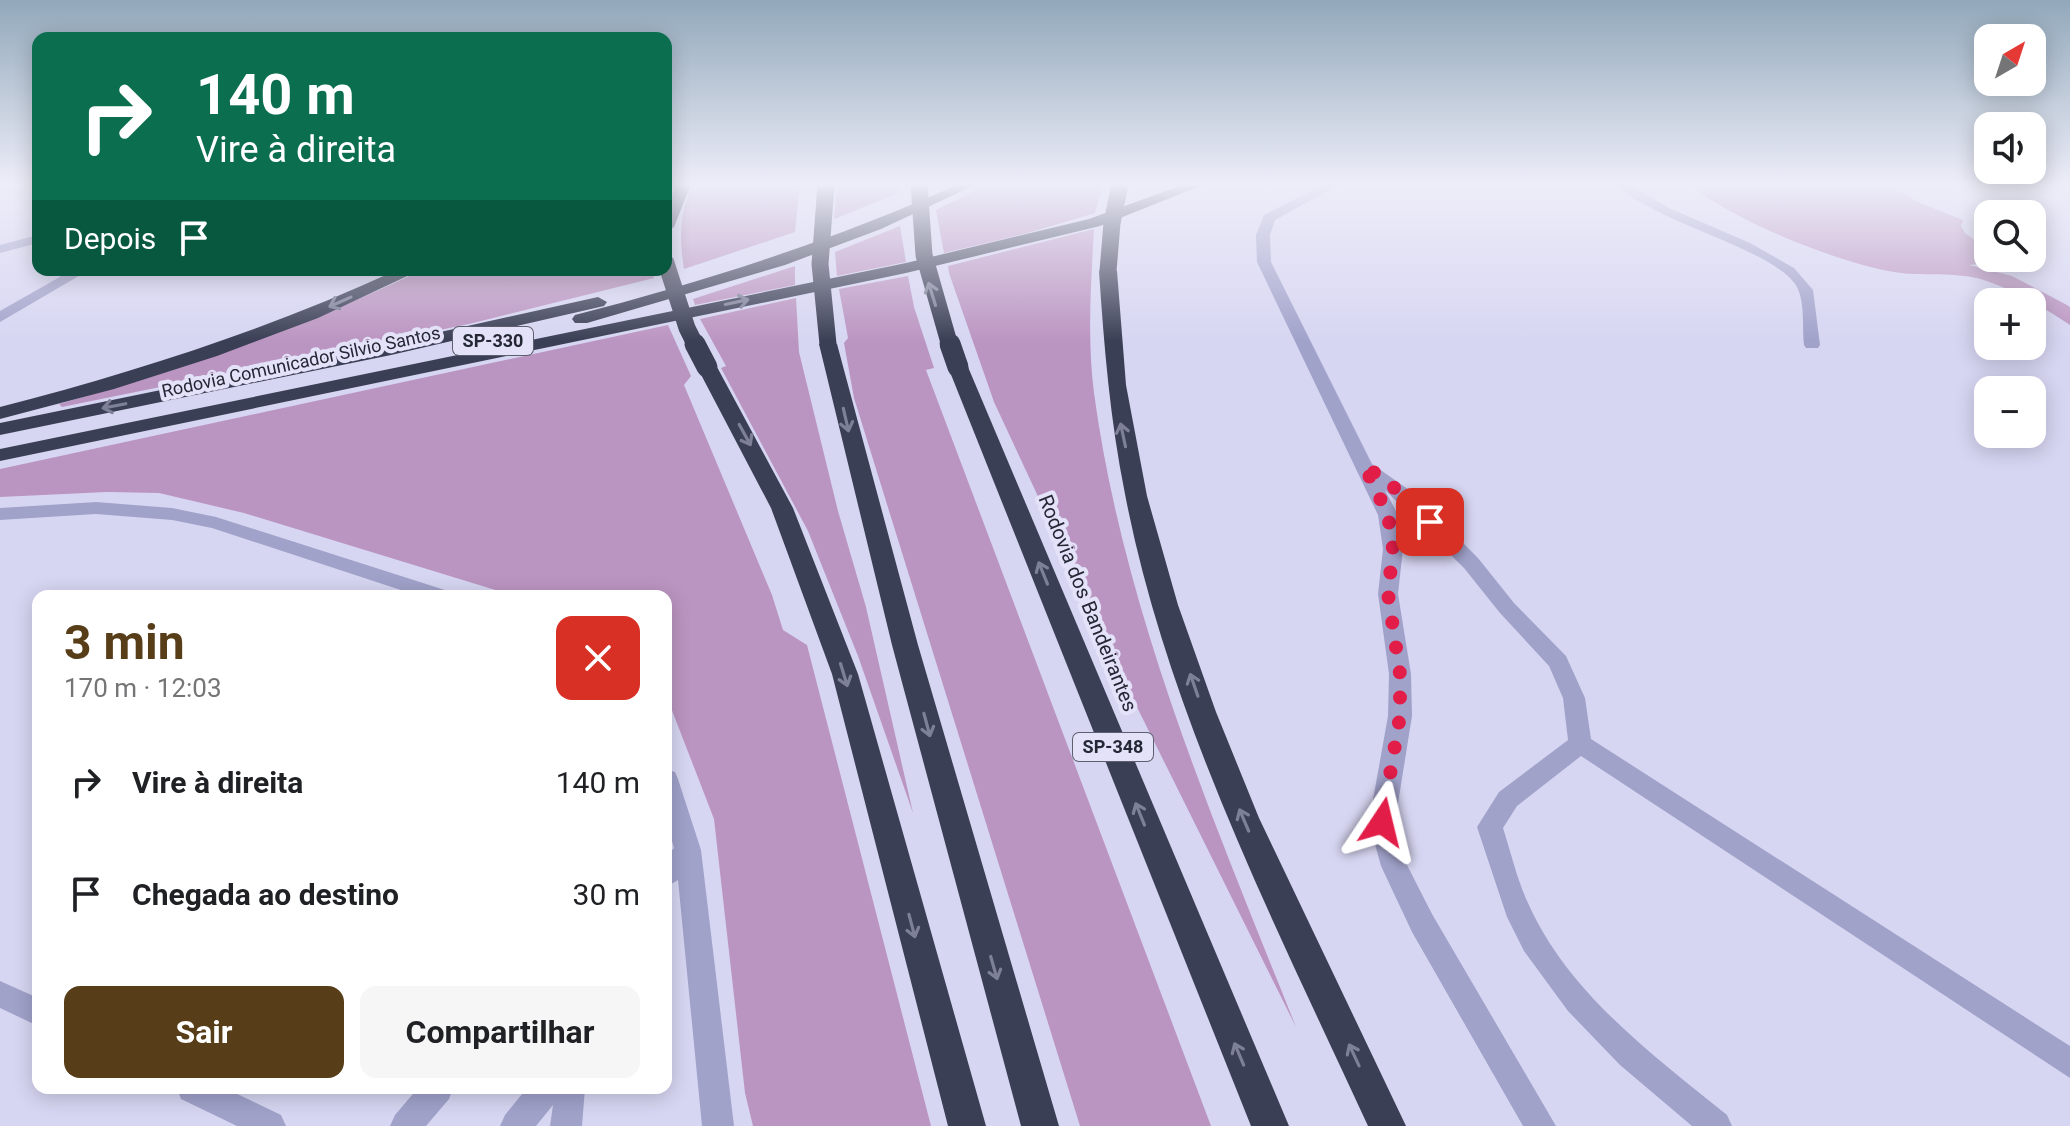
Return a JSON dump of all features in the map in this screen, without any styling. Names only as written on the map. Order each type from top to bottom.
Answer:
[{"type":"highway","name":"Rodovia Comunicador Silvio Santos","points":[[0,429],[406,346],[624,295],[816,237]]},
{"type":"highway","points":[[820,237],[819,270],[828,344],[905,645],[1040,1126]]},
{"type":"highway","name":"Rodovia Comunicador Silvio Santos","points":[[0,446],[396,363],[591,317],[712,283],[849,237]]},
{"type":"highway","name":"Rodovia dos Bandeirantes","points":[[922,237],[927,278],[958,367],[1270,1126]]},
{"type":"highway","points":[[1026,239],[1034,237]]},
{"type":"highway","points":[[0,455],[906,268],[1035,237]]},
{"type":"highway","points":[[1111,237],[1108,271],[1112,358],[1119,416],[1150,547],[1184,659],[1219,759],[1273,887],[1387,1126]]},
{"type":"highway","points":[[0,413],[212,352],[326,308],[398,276]]},
{"type":"highway","points":[[670,276],[687,328],[782,508],[845,674],[967,1126]]},
{"type":"street","points":[[1263,237],[1264,262],[1388,515],[1393,549],[1388,594],[1400,674],[1400,716],[1382,822],[1394,866],[1422,923],[1540,1126]]},
{"type":"street","points":[[1719,237],[1766,257],[1804,286],[1812,345]]},
{"type":"street","points":[[0,249],[32,241]]},
{"type":"street","points":[[0,307],[53,276]]},
{"type":"street","points":[[0,317],[72,276]]},
{"type":"street","points":[[1364,465],[1405,496],[1471,563],[1507,608],[1558,662],[1574,698],[1580,744],[2070,1063]]},
{"type":"street","points":[[0,514],[96,508],[172,514],[216,523],[423,590]]},
{"type":"street","points":[[1580,744],[1508,799],[1490,827],[1518,910],[1555,973],[1618,1046],[1716,1126]]},
{"type":"street","points":[[672,798],[688,850],[718,1126]]},
{"type":"street","points":[[672,869],[688,850]]},
{"type":"street","points":[[0,994],[32,1009]]},
{"type":"street","points":[[204,1094],[270,1126]]},
{"type":"street","points":[[406,1126],[433,1094]]},
{"type":"street","points":[[516,1126],[542,1094]]},
{"type":"street","points":[[566,1126],[569,1094]]},
{"type":"shaded area","points":[[681,237],[781,237],[684,269]]},
{"type":"shaded area","points":[[874,237],[902,237],[906,262],[837,276],[835,252]]},
{"type":"shaded area","points":[[941,237],[1013,237],[944,253]]},
{"type":"shaded area","points":[[1064,237],[1094,237],[1090,311],[1094,393],[1108,475],[1127,556],[1176,716],[1296,1027],[1125,683],[994,402],[948,266]]},
{"type":"shaded area","points":[[1784,237],[1970,237],[1974,240],[1974,264],[1969,265],[1974,266],[1974,272],[2012,276],[2035,288],[2005,288],[1962,276],[1894,272],[1816,250]]},
{"type":"shaded area","points":[[795,266],[795,285],[695,305],[693,299]]},
{"type":"shaded area","points":[[409,276],[654,278],[469,324],[62,407],[59,404],[243,344]]},
{"type":"shaded area","points":[[908,276],[914,307],[934,368],[926,370],[1211,1126],[1080,1126],[854,398],[844,343],[848,338],[839,289]]},
{"type":"shaded area","points":[[2046,294],[2070,307],[2070,325],[2046,310]]},
{"type":"shaded area","points":[[796,298],[799,352],[838,511],[866,607],[913,813],[858,656],[808,531],[721,368],[726,366],[700,319]]},
{"type":"shaded area","points":[[668,325],[691,376],[684,385],[772,595],[783,630],[807,645],[931,1126],[753,1126],[745,1093],[714,819],[672,710],[672,590],[495,590],[244,513],[159,493],[0,497],[0,469]]},
{"type":"route","points":[[1382,822],[1400,716],[1400,674],[1388,594],[1393,549],[1388,515],[1364,465],[1405,496],[1430,522]]}]
